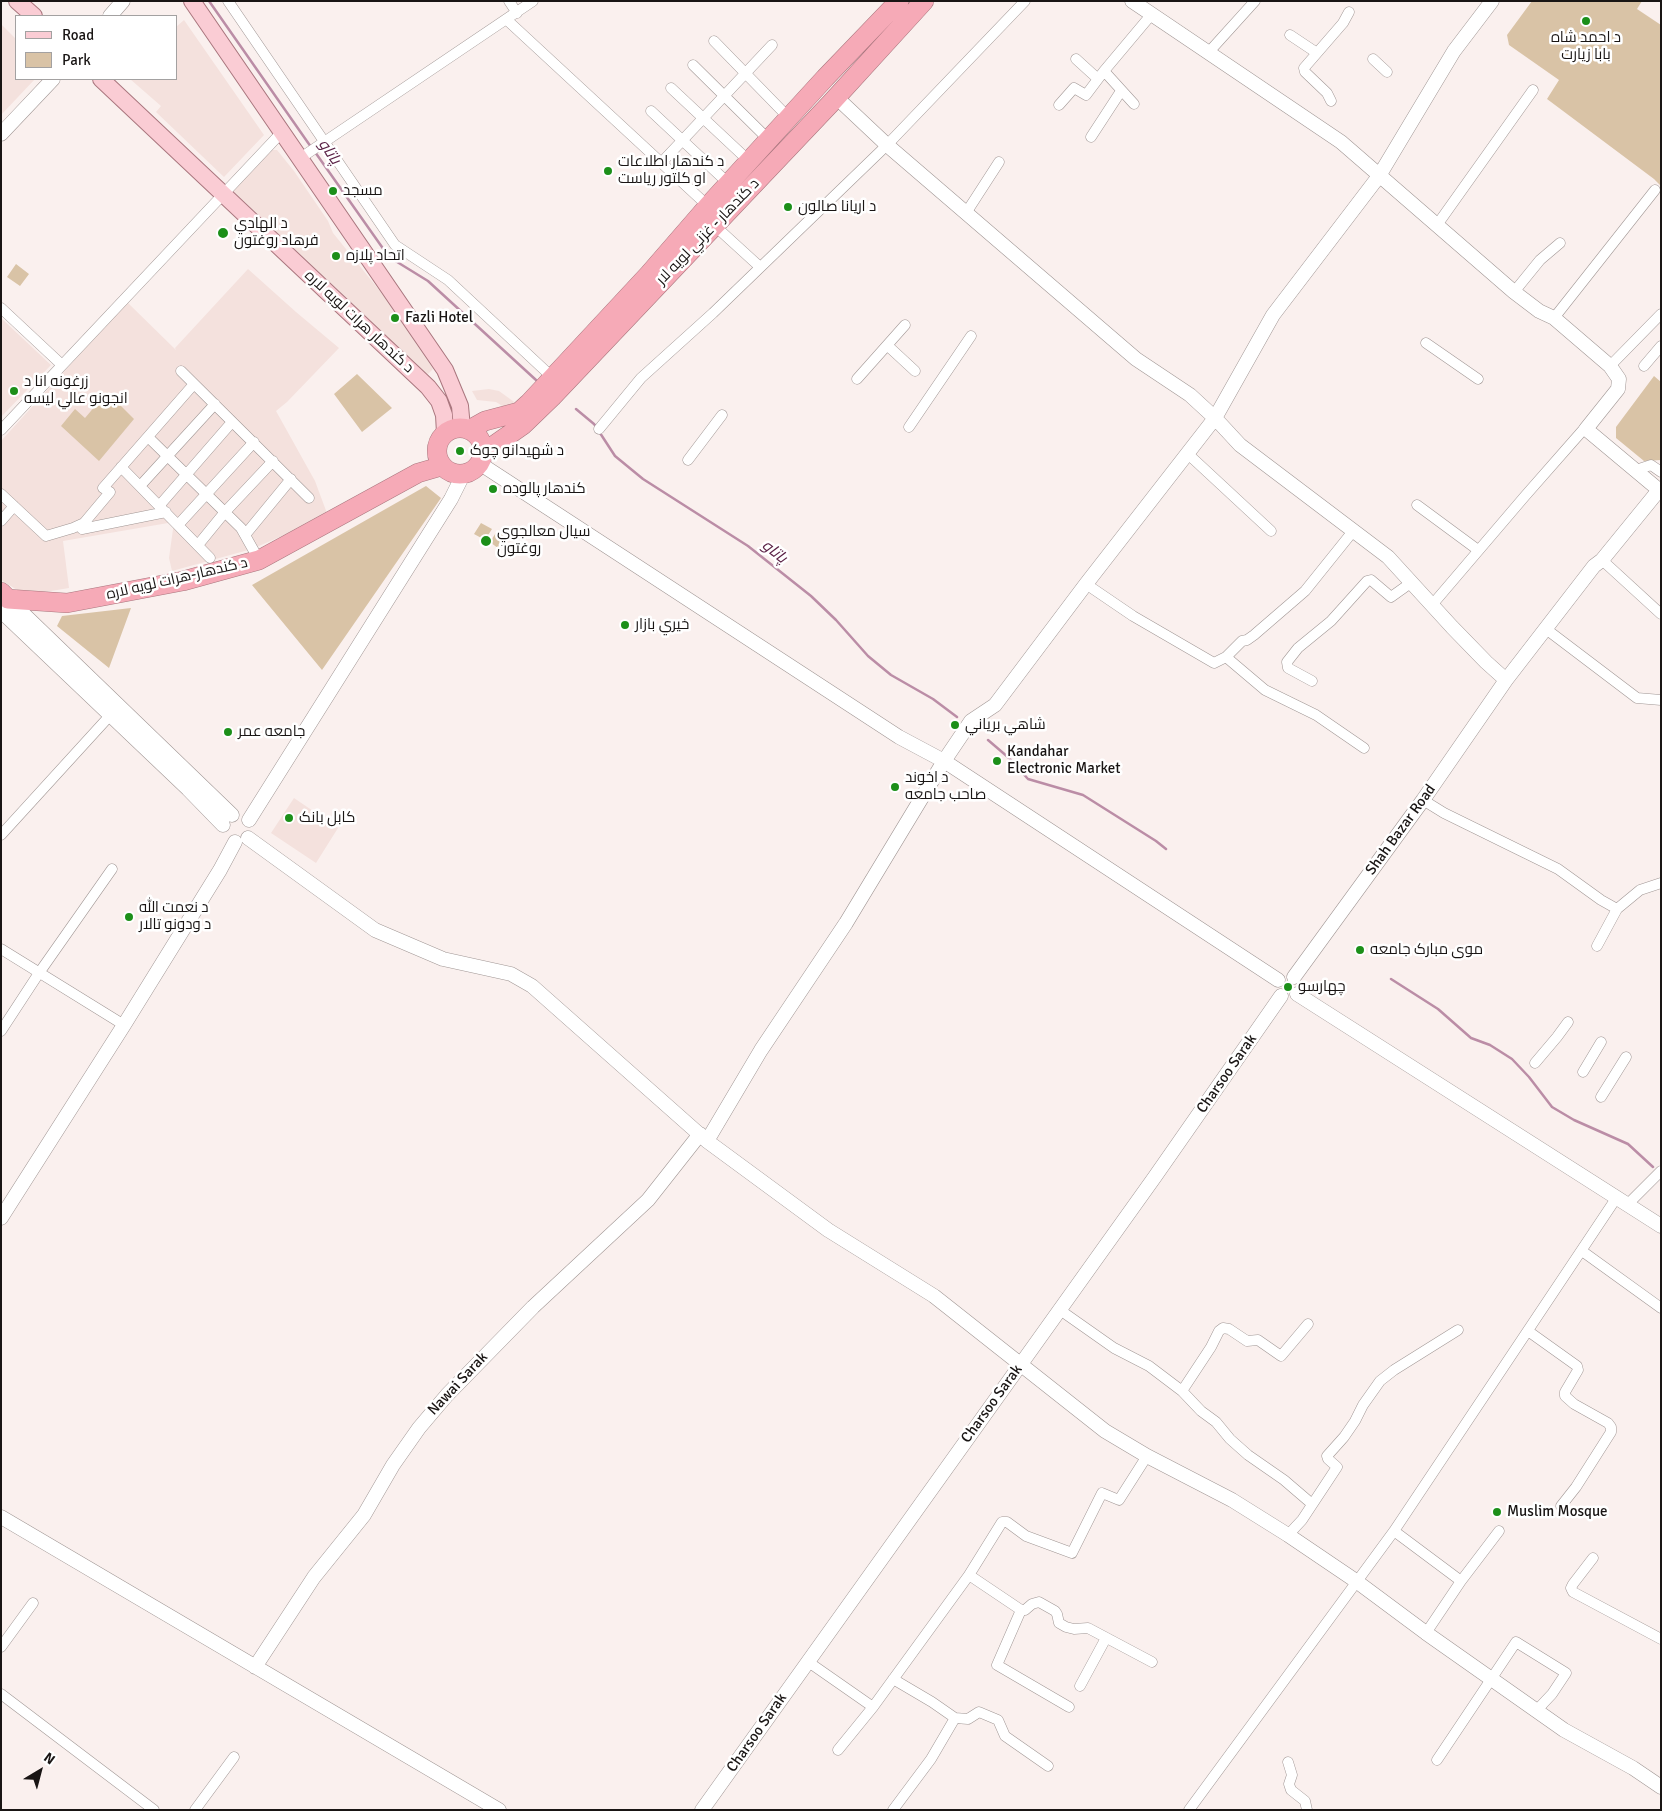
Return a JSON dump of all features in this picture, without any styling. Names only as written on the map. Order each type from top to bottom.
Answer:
[{"type":"highway","name":"د کندهار - غزني لويه لار","points":[[459,430],[518,412],[529,403],[649,274],[728,183],[899,1]]},
{"type":"highway","name":"د کندهار - غزني لويه لار","points":[[475,463],[524,425],[836,97],[924,1]]},
{"type":"highway","points":[[459,430],[480,440],[475,463],[456,474],[448,471],[442,466],[438,458],[437,448],[440,440],[459,430]]},
{"type":"highway","name":"د کندهار-هرات لويه لاره","points":[[3,602],[67,603],[183,581],[259,560],[418,473],[442,466]]},
{"type":"main road","points":[[17,1],[33,15]]},
{"type":"main road","points":[[192,1],[282,133],[302,157],[445,370],[460,406],[459,430]]},
{"type":"main road","name":"د کندهار هرات لویه لاره","points":[[102,80],[428,387],[439,401],[444,415],[459,430]]},
{"type":"street","points":[[111,15],[124,1]]},
{"type":"street","points":[[228,1],[322,144],[395,245],[448,280],[552,377]]},
{"type":"street","points":[[509,1],[517,13]]},
{"type":"street","points":[[302,157],[533,1]]},
{"type":"street","points":[[599,429],[641,378],[887,146],[1025,1]]},
{"type":"street","points":[[1132,1],[1341,142],[1514,292],[1539,311],[1554,318],[1610,366],[1619,379],[1618,389],[1586,429],[1583,430],[1531,488],[1432,605]]},
{"type":"street","points":[[1208,53],[1254,1]]},
{"type":"street","name":"Nawai Sarak","points":[[255,1667],[314,1576],[364,1515],[393,1465],[418,1428],[447,1395],[533,1306],[648,1200],[703,1137],[846,924],[944,761],[971,721],[995,705],[1215,418],[1273,315],[1379,176],[1454,51],[1492,1]]},
{"type":"street","points":[[1331,101],[1327,94],[1304,70],[1343,23],[1349,12]]},
{"type":"street","points":[[1059,106],[1074,88],[1086,95],[1151,15]]},
{"type":"street","points":[[507,20],[708,206]]},
{"type":"street","points":[[1290,35],[1317,53]]},
{"type":"street","points":[[714,41],[789,118]]},
{"type":"street","points":[[662,162],[772,45]]},
{"type":"street","points":[[1076,59],[1122,91],[1134,104]]},
{"type":"street","points":[[1373,59],[1387,72]]},
{"type":"street","points":[[693,65],[769,140]]},
{"type":"street","points":[[1,134],[51,80]]},
{"type":"street","points":[[671,88],[749,161]]},
{"type":"street","points":[[1438,225],[1533,90]]},
{"type":"street","points":[[1091,137],[1122,91]]},
{"type":"street","points":[[836,97],[887,146],[1136,359],[1190,395],[1240,445],[1388,557],[1486,662],[1506,680]]},
{"type":"street","points":[[651,112],[728,183]]},
{"type":"street","points":[[1,430],[282,133]]},
{"type":"street","points":[[966,213],[999,162]]},
{"type":"street","points":[[1554,318],[1655,190]]},
{"type":"street","points":[[714,225],[760,267]]},
{"type":"street","points":[[1514,292],[1540,260],[1560,243]]},
{"type":"street","points":[[1,308],[62,365]]},
{"type":"street","points":[[1610,366],[1661,314]]},
{"type":"street","points":[[857,380],[904,325]]},
{"type":"street","points":[[909,427],[971,336]]},
{"type":"street","points":[[1426,344],[1478,379]]},
{"type":"street","points":[[888,346],[915,371]]},
{"type":"street","points":[[1644,366],[1661,346]]},
{"type":"street","points":[[181,371],[308,498]]},
{"type":"street","points":[[1,494],[46,536],[84,523],[110,492],[103,488],[194,384]]},
{"type":"street","points":[[140,486],[215,404]]},
{"type":"street","points":[[688,460],[722,415]]},
{"type":"street","points":[[82,529],[162,509],[186,474],[232,422]]},
{"type":"street","points":[[1586,429],[1660,490]]},
{"type":"street","points":[[148,437],[242,528],[259,560]]},
{"type":"street","points":[[178,525],[254,442]]},
{"type":"street","points":[[1188,454],[1271,531]]},
{"type":"street","points":[[198,546],[225,512],[273,461]]},
{"type":"street","points":[[1,1218],[220,870],[251,829],[249,820],[475,463],[891,731],[944,761],[1278,980]]},
{"type":"street","points":[[1639,469],[1651,465],[1661,472]]},
{"type":"street","points":[[121,467],[210,558]]},
{"type":"street","points":[[245,535],[291,479]]},
{"type":"street","name":"Shah Bazar Road","points":[[1294,977],[1423,800],[1506,680],[1594,566],[1602,560],[1660,490]]},
{"type":"street","points":[[1418,504],[1478,550]]},
{"type":"street","points":[[1,521],[14,506]]},
{"type":"street","points":[[1086,584],[1133,616],[1214,663],[1226,657],[1242,641],[1254,635],[1305,591],[1354,530]]},
{"type":"street","points":[[1602,560],[1661,614]]},
{"type":"street","points":[[1312,681],[1288,668],[1287,662],[1298,648],[1331,621],[1369,580],[1391,597],[1412,582]]},
{"type":"street","points":[[3,602],[115,710],[188,789],[228,820]]},
{"type":"street","points":[[1546,629],[1637,698],[1661,700]]},
{"type":"street","points":[[1226,657],[1265,690],[1316,715],[1364,748]]},
{"type":"street","points":[[1,835],[115,710]]},
{"type":"street","points":[[1423,800],[1444,813],[1558,869],[1601,900],[1617,909]]},
{"type":"street","points":[[228,820],[241,815],[249,820]]},
{"type":"street","points":[[228,820],[224,834],[227,838],[241,840],[375,930],[443,959],[511,974],[532,986],[703,1137],[828,1230],[934,1296],[1105,1431],[1147,1456],[1232,1500],[1288,1535],[1356,1581],[1426,1633],[1564,1730],[1633,1768],[1661,1786]]},
{"type":"street","points":[[1,1031],[112,869]]},
{"type":"street","points":[[1597,946],[1617,909],[1640,890],[1661,883]]},
{"type":"street","points":[[1,949],[124,1025]]},
{"type":"street","points":[[1288,975],[1294,977],[1299,983],[1297,994],[1290,998],[1281,996],[1276,989],[1278,980],[1288,975]]},
{"type":"street","points":[[1297,994],[1661,1226]]},
{"type":"street","name":"Charsoo Sarak","points":[[702,1810],[1060,1310],[1281,996]]},
{"type":"street","points":[[1535,1062],[1568,1022]]},
{"type":"street","points":[[1583,1072],[1601,1042]]},
{"type":"street","points":[[1601,1097],[1626,1057]]},
{"type":"street","points":[[1189,1810],[1394,1531],[1582,1251],[1623,1201],[1661,1171]]},
{"type":"street","points":[[1582,1251],[1661,1308]]},
{"type":"street","points":[[1060,1310],[1114,1348],[1149,1366],[1182,1391],[1248,1455],[1284,1480],[1312,1504]]},
{"type":"street","points":[[1182,1391],[1211,1348],[1219,1331],[1223,1328],[1229,1329],[1246,1341],[1258,1340],[1282,1356],[1308,1324]]},
{"type":"street","points":[[1288,1535],[1302,1520],[1337,1467],[1328,1460],[1327,1456],[1355,1422],[1363,1405],[1380,1381],[1394,1370],[1458,1330]]},
{"type":"street","points":[[1528,1331],[1577,1366],[1578,1370],[1565,1392],[1565,1396],[1574,1404],[1608,1423],[1611,1427],[1611,1432],[1561,1506]]},
{"type":"street","points":[[838,1750],[873,1707],[969,1575],[1004,1521],[1026,1536],[1072,1554],[1102,1494],[1119,1500],[1147,1456]]},
{"type":"street","points":[[1,1517],[499,1810]]},
{"type":"street","points":[[1394,1531],[1461,1582]]},
{"type":"street","points":[[1426,1633],[1499,1531]]},
{"type":"street","points":[[1593,1558],[1573,1584],[1571,1588],[1573,1592],[1661,1639]]},
{"type":"street","points":[[969,1575],[1020,1610],[1025,1610],[1032,1604],[1039,1602],[1055,1611],[1059,1623],[1066,1627],[1074,1629],[1088,1628],[1152,1662]]},
{"type":"street","points":[[1,1647],[33,1603]]},
{"type":"street","points":[[1020,1610],[997,1665],[1069,1707]]},
{"type":"street","points":[[1080,1686],[1106,1638]]},
{"type":"street","points":[[1437,1760],[1516,1642],[1565,1672],[1561,1681],[1536,1711]]},
{"type":"street","points":[[807,1661],[873,1707]]},
{"type":"street","points":[[893,1679],[955,1718],[968,1719],[979,1712],[998,1720],[1005,1736],[1048,1766]]},
{"type":"street","points":[[1,1694],[154,1810]]},
{"type":"street","points":[[893,1810],[930,1759],[955,1718]]},
{"type":"street","points":[[194,1810],[234,1757]]},
{"type":"street","points":[[1288,1762],[1292,1775],[1289,1784],[1291,1790],[1305,1802],[1307,1810]]},
{"type":"shaded area","points":[[184,20],[264,135],[224,177],[156,112],[161,106],[131,80],[178,80],[178,25]]},
{"type":"shaded area","points":[[1,24],[15,38],[15,80],[34,80],[1,115]]},
{"type":"shaded area","points":[[270,150],[277,150],[294,171],[328,221],[333,233],[401,317],[433,369],[427,375],[231,189]]},
{"type":"shaded area","points":[[248,269],[339,348],[276,411],[315,481],[328,516],[252,549],[172,571],[169,558],[174,522],[63,541],[69,588],[33,594],[19,591],[4,582],[1,579],[1,441],[127,302],[176,350],[175,348]]},
{"type":"shaded area","name":"زرغونه انا د انجونو عالي لیسه","points":[[1,318],[51,365],[1,417]]},
{"type":"shaded area","points":[[489,389],[499,391],[517,404],[504,407],[496,402],[477,400],[472,391]]},
{"type":"shaded area","name":"کابل بانک","points":[[294,798],[338,828],[316,863],[271,833]]},
{"type":"green space","points":[[1532,1],[1642,1],[1637,9],[1661,25],[1661,186],[1547,99],[1559,80],[1509,45],[1507,35]]},
{"type":"green space","points":[[16,264],[29,274],[20,286],[7,277]]},
{"type":"green space","points":[[357,374],[392,408],[362,432],[334,394]]},
{"type":"green space","points":[[1654,376],[1661,382],[1661,460],[1644,461],[1616,438],[1616,427]]},
{"type":"green space","points":[[107,392],[134,419],[99,461],[61,426],[75,409],[85,418]]},
{"type":"green space","points":[[426,486],[441,498],[322,670],[252,585]]},
{"type":"green space","points":[[481,523],[492,529],[485,540],[474,534]]},
{"type":"green space","points":[[497,531],[507,538],[499,549],[490,542]]},
{"type":"green space","points":[[131,608],[109,668],[57,626],[62,616]]},
{"type":"waterway","name":"پاتاو","points":[[209,1],[311,147]]},
{"type":"waterway","name":"پاتاو","points":[[315,152],[389,257],[428,281],[536,380]]},
{"type":"waterway","name":"پاتاو","points":[[576,409],[597,428]]},
{"type":"waterway","name":"پاتاو","points":[[600,433],[615,456],[643,479],[748,546],[811,596],[836,620],[868,656],[891,675],[933,699],[957,717]]},
{"type":"waterway","points":[[988,740],[1009,758],[1028,779],[1083,795],[1166,849]]},
{"type":"waterway","points":[[1391,979],[1438,1009],[1471,1038],[1490,1045],[1512,1059],[1529,1077],[1552,1107],[1574,1120],[1628,1144],[1653,1167]]},
{"type":"place","name":"د احمد شاه بابا زيارت","points":[[1586,21]]},
{"type":"place","name":"د کندهار اطلاعات او کلتور رياست","points":[[608,171]]},
{"type":"place","name":"مسجد","points":[[333,191]]},
{"type":"place","name":"د اریانا صالون","points":[[788,207]]},
{"type":"place","name":"د الهادي فرهاد روغتون","points":[[223,233]]},
{"type":"place","name":"اتحاد پلازه","points":[[336,256]]},
{"type":"place","name":"Fazli Hotel","points":[[395,318]]},
{"type":"place","name":"زرغونه انا د انجونو عالي لیسه","points":[[14,391]]},
{"type":"place","name":"د شهيدانو چوک","points":[[460,451]]},
{"type":"place","name":"کندهار پالوده","points":[[493,489]]},
{"type":"place","name":"سيال معالجوي روغتون","points":[[486,541]]},
{"type":"place","name":"خیري بازار","points":[[625,625]]},
{"type":"place","name":"شاهي برياني","points":[[955,725]]},
{"type":"place","name":"جامعه عمر","points":[[228,732]]},
{"type":"place","name":"Kandahar Electronic Market","points":[[997,761]]},
{"type":"place","name":"د اخوند صاحب جامعه","points":[[895,787]]},
{"type":"place","name":"کابل بانک","points":[[289,818]]},
{"type":"place","name":"د نعمت الله د ودونو تالار","points":[[129,917]]},
{"type":"place","name":"موی مبارک جامعه","points":[[1360,950]]},
{"type":"place","name":"چهارسو","points":[[1288,987]]},
{"type":"place","name":"Muslim Mosque","points":[[1497,1512]]}]
